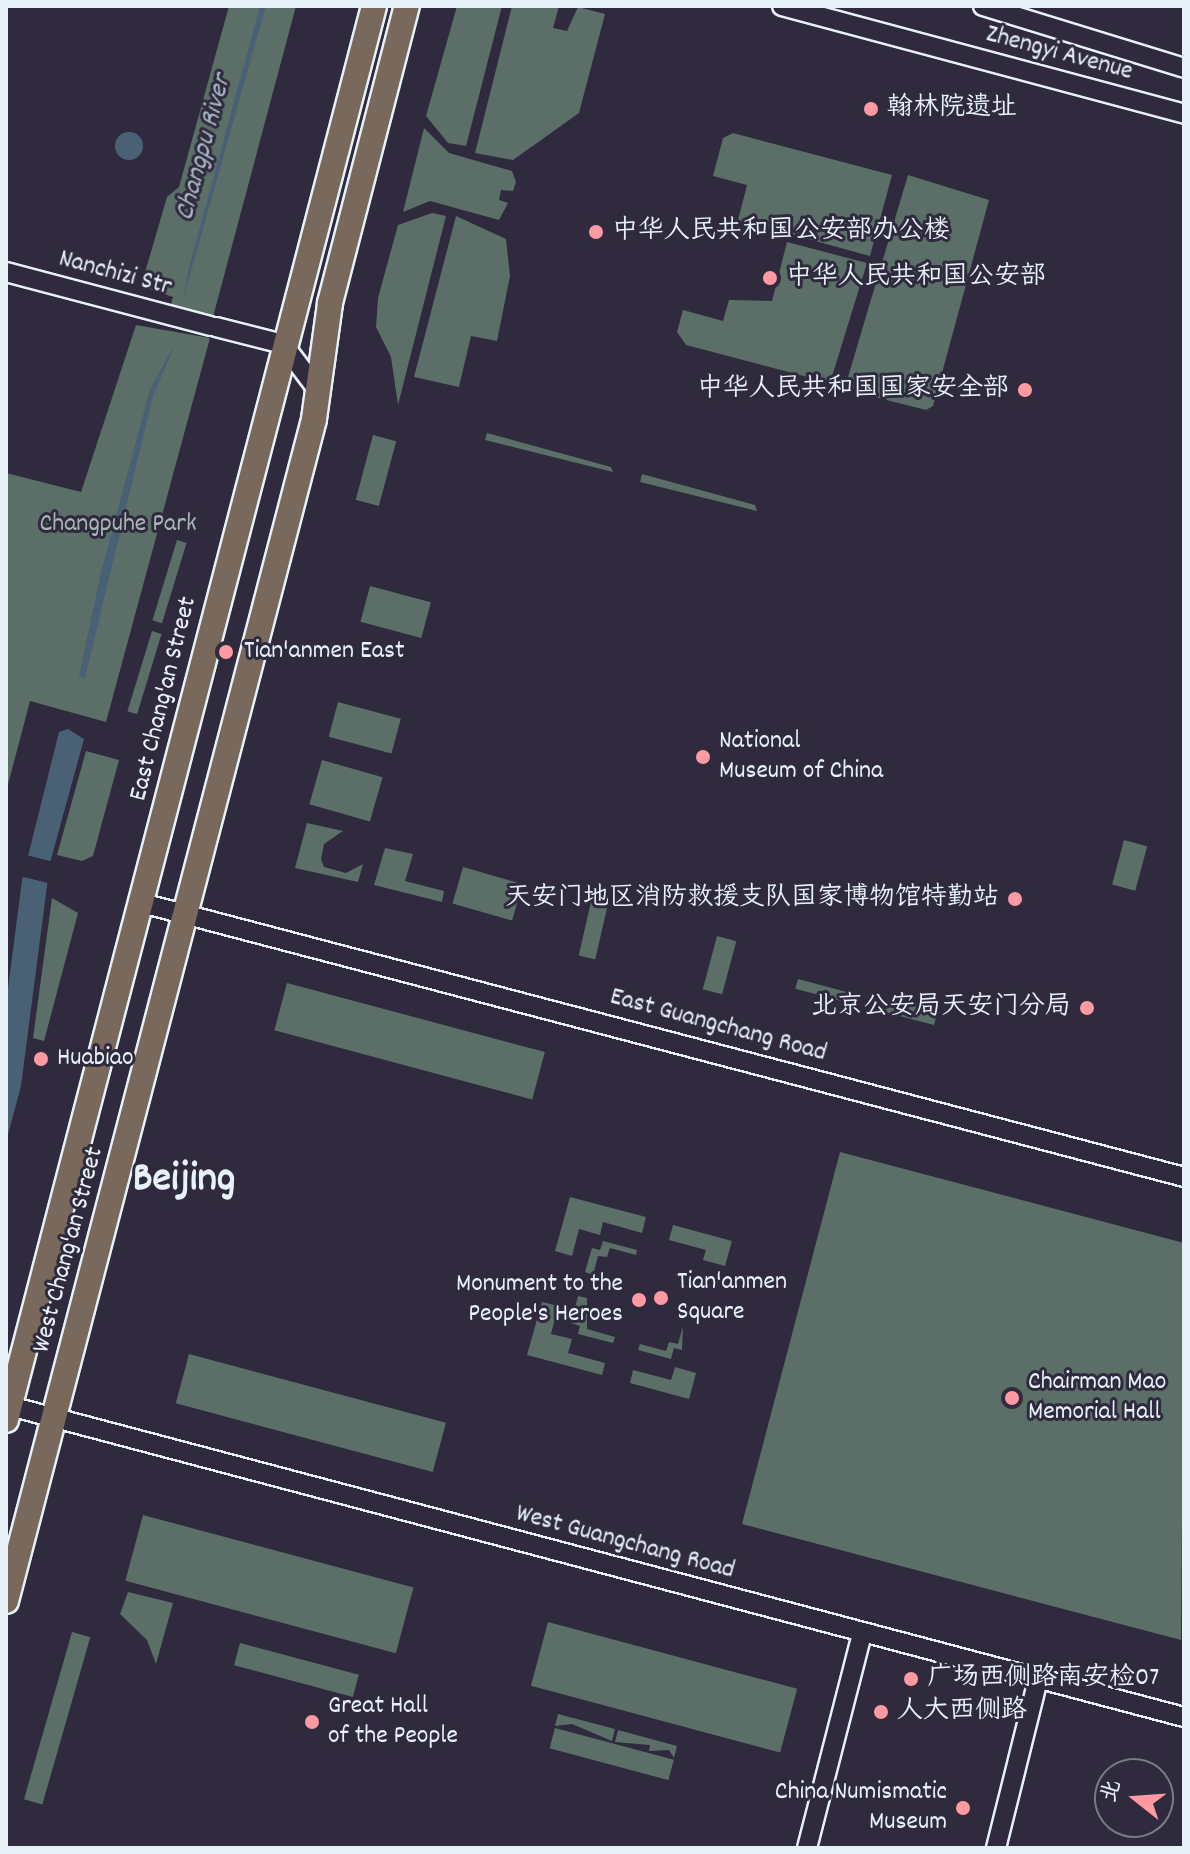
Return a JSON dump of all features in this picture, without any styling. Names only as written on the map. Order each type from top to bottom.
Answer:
[{"type":"highway","name":"East Chang'an Street","points":[[8,1413],[142,903],[283,344],[374,6]]},
{"type":"highway","points":[[186,915],[317,389],[330,303],[407,6]]},
{"type":"highway","name":"West Chang'an Street","points":[[6,1601],[186,915]]},
{"type":"main road","name":"Zhengyi Avenue","points":[[782,6],[1184,114]]},
{"type":"main road","points":[[983,6],[1184,68]]},
{"type":"main road","name":"Nanchizi Str","points":[[6,272],[283,344]]},
{"type":"main road","points":[[283,344],[317,389]]},
{"type":"main road","name":"East Guangchang Road","points":[[142,903],[1184,1177]]},
{"type":"main road","name":"West Guangchang Road","points":[[8,1413],[54,1417],[862,1634],[1184,1717]]},
{"type":"main road","points":[[807,1848],[862,1634]]},
{"type":"main road","points":[[996,1848],[1038,1680]]},
{"type":"green space","points":[[229,6],[296,6],[213,317],[170,307],[173,297],[141,286],[167,197],[179,187]]},
{"type":"green space","points":[[457,6],[502,6],[466,146],[448,143],[426,116]]},
{"type":"green space","points":[[512,6],[559,6],[553,28],[567,31],[578,7],[605,14],[579,113],[513,160],[475,153]]},
{"type":"green space","points":[[424,128],[449,153],[512,171],[516,182],[513,191],[501,190],[499,200],[508,203],[499,220],[430,201],[403,212]]},
{"type":"green space","points":[[733,133],[892,175],[870,256],[738,220],[747,185],[713,176],[723,138]]},
{"type":"green space","points":[[908,175],[989,200],[933,406],[926,410],[855,392],[848,377]]},
{"type":"green space","points":[[432,213],[446,216],[398,405],[391,357],[376,327],[378,298],[398,225]]},
{"type":"green space","points":[[456,216],[506,239],[510,276],[497,341],[471,336],[459,387],[414,377]]},
{"type":"green space","points":[[787,242],[867,263],[830,383],[686,345],[677,332],[683,310],[723,321],[729,300],[772,301]]},
{"type":"green space","name":"Changpuhe Park","points":[[136,325],[210,338],[106,722],[30,701],[6,792],[6,473],[81,492]]},
{"type":"green space","points":[[487,433],[611,467],[613,472],[485,440]]},
{"type":"green space","points":[[373,435],[396,441],[379,506],[356,500]]},
{"type":"green space","points":[[642,474],[755,505],[757,511],[640,482]]},
{"type":"green space","points":[[177,540],[187,543],[162,623],[152,620]]},
{"type":"green space","points":[[370,586],[431,602],[421,638],[360,622]]},
{"type":"green space","points":[[152,631],[162,634],[137,714],[127,711]]},
{"type":"green space","points":[[338,702],[401,719],[391,754],[329,737]]},
{"type":"green space","points":[[86,751],[119,760],[93,856],[82,861],[57,855]]},
{"type":"green space","points":[[322,760],[383,777],[370,822],[309,804]]},
{"type":"green space","points":[[307,823],[343,831],[324,844],[321,859],[324,867],[346,873],[363,864],[358,882],[295,868]]},
{"type":"green space","points":[[1124,840],[1147,846],[1135,891],[1112,884]]},
{"type":"green space","points":[[385,848],[413,854],[405,881],[444,891],[442,902],[374,885]]},
{"type":"green space","points":[[463,867],[523,884],[512,921],[453,904]]},
{"type":"green space","points":[[52,898],[78,913],[44,1041],[33,1038]]},
{"type":"green space","points":[[591,902],[608,906],[595,959],[579,956]]},
{"type":"green space","points":[[717,936],[736,941],[722,994],[703,989]]},
{"type":"green space","points":[[798,979],[859,995],[856,1005],[795,989]]},
{"type":"green space","points":[[287,983],[545,1052],[532,1099],[274,1030]]},
{"type":"green space","points":[[868,997],[938,1010],[934,1025],[865,1007]]},
{"type":"green space","points":[[840,1152],[1184,1243],[1181,1640],[742,1524]]},
{"type":"green space","points":[[570,1197],[646,1217],[642,1233],[603,1222],[600,1235],[579,1229],[572,1256],[555,1251]]},
{"type":"green space","points":[[673,1225],[732,1241],[725,1266],[703,1260],[706,1250],[669,1240]]},
{"type":"green space","points":[[603,1241],[637,1250],[636,1255],[610,1248],[607,1257],[598,1256],[593,1275],[585,1272],[592,1248],[600,1250]]},
{"type":"green space","points":[[578,1296],[587,1298],[587,1329],[615,1337],[613,1343],[578,1334],[580,1326],[571,1323]]},
{"type":"green space","points":[[542,1302],[558,1306],[551,1334],[572,1339],[568,1353],[605,1363],[602,1375],[527,1355]]},
{"type":"green space","points":[[683,1326],[682,1350],[674,1348],[671,1359],[638,1350],[640,1344],[666,1351],[669,1342],[678,1344]]},
{"type":"green space","points":[[189,1354],[446,1423],[433,1472],[176,1403]]},
{"type":"green space","points":[[675,1367],[696,1373],[689,1399],[630,1383],[633,1370],[671,1380]]},
{"type":"green space","points":[[143,1515],[413,1587],[396,1653],[125,1581]]},
{"type":"green space","points":[[128,1592],[173,1603],[156,1664],[147,1640],[120,1614]]},
{"type":"green space","points":[[548,1622],[797,1689],[780,1753],[531,1686]]},
{"type":"green space","points":[[72,1632],[90,1637],[42,1804],[24,1799]]},
{"type":"green space","points":[[240,1643],[359,1675],[353,1697],[234,1665]]},
{"type":"green space","points":[[558,1714],[615,1729],[612,1741],[572,1724],[555,1726]]},
{"type":"green space","points":[[555,1728],[674,1760],[668,1780],[550,1748]]},
{"type":"green space","points":[[618,1730],[677,1746],[674,1758],[669,1750],[649,1751],[650,1745],[615,1742]]},
{"type":"water","points":[[260,6],[266,6],[183,300],[188,271]]},
{"type":"water","points":[[129,132],[139,136],[143,146],[139,156],[129,160],[119,156],[115,146],[119,136]]},
{"type":"water","points":[[176,342],[153,396],[85,678],[79,676],[101,572],[150,389]]},
{"type":"water","points":[[68,729],[84,739],[50,863],[21,1086],[6,1142],[6,1004],[22,880],[59,732]]},
{"type":"pier","points":[[22,854],[55,862],[50,884],[17,875]]},
{"type":"place","name":"翰林院遗址","points":[[871,109]]},
{"type":"place","name":"中华人民共和国公安部办公楼","points":[[596,232]]},
{"type":"place","name":"中华人民共和国公安部","points":[[770,278]]},
{"type":"place","name":"中华人民共和国国家安全部","points":[[1025,390]]},
{"type":"place","name":"Tian'anmen East","points":[[226,652]]},
{"type":"place","name":"National Museum of China","points":[[703,757]]},
{"type":"place","name":"天安门地区消防救援支队国家博物馆特勤站","points":[[1015,899]]},
{"type":"place","name":"北京公安局天安门分局","points":[[1087,1008]]},
{"type":"place","name":"Huabiao","points":[[41,1059]]},
{"type":"place","name":"Tian'anmen Square","points":[[661,1298]]},
{"type":"place","name":"Monument to the People's Heroes","points":[[639,1300]]},
{"type":"place","name":"Chairman Mao Memorial Hall","points":[[1012,1398]]},
{"type":"place","name":"广场西侧路南安检07","points":[[911,1679]]},
{"type":"place","name":"人大西侧路","points":[[881,1712]]},
{"type":"place","name":"Great Hall of the People","points":[[312,1722]]},
{"type":"place","name":"China Numismatic Museum","points":[[963,1808]]},
{"type":"district","name":"Beijing","points":[[184,1181]]},
{"type":"water label","name":"Changpu River","points":[[205,148]]}]
